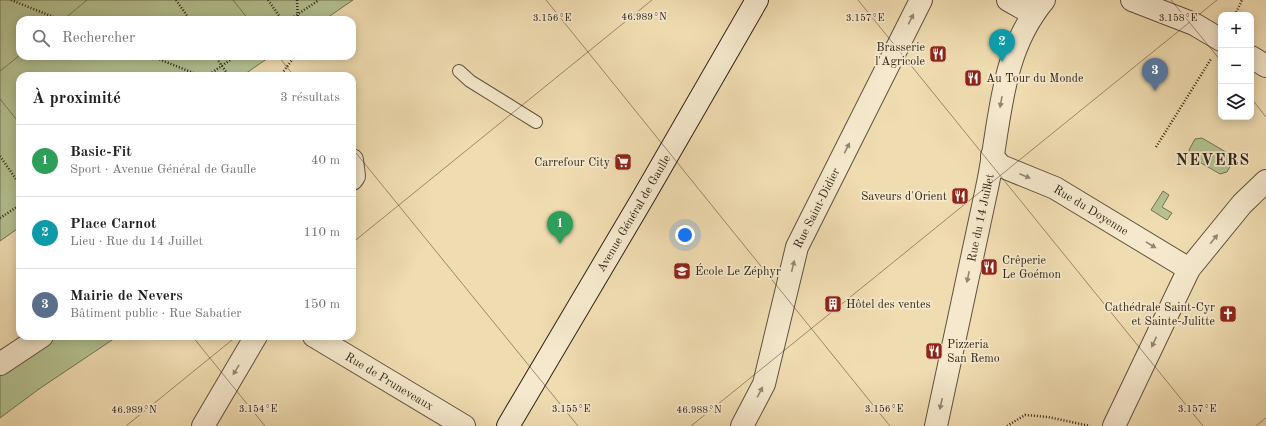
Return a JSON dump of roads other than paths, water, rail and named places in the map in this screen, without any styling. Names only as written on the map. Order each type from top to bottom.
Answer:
[{"type":"street","name":"Avenue Général de Gaulle","points":[[508,426],[644,196],[757,0]]},
{"type":"street","name":"Rue Saint-Didier","points":[[742,426],[764,384],[797,247],[921,0]]},
{"type":"street","points":[[1008,0],[1039,7]]},
{"type":"street","points":[[1132,0],[1194,24],[1217,47]]},
{"type":"street","name":"Rue du 14 Juillet","points":[[936,426],[992,156],[1002,96],[1020,34],[1039,7]]},
{"type":"street","points":[[1254,59],[1266,66]]},
{"type":"street","name":"Rue du Doyenne","points":[[992,156],[1001,166],[1056,188],[1189,269]]},
{"type":"street","points":[[1114,426],[1189,269],[1242,204],[1266,181]]},
{"type":"street","points":[[0,364],[36,340]]},
{"type":"street","points":[[203,426],[254,340]]},
{"type":"street","name":"Rue de Pruneveaux","points":[[321,340],[464,426]]},
{"type":"lane","points":[[458,71],[470,81],[536,122]]},
{"type":"place","name":"Brasserie l'Agricole","points":[[938,54]]},
{"type":"place","name":"Place Carnot","points":[[1002,62]]},
{"type":"place","name":"Au Tour du Monde","points":[[973,78]]},
{"type":"place","name":"Mairie de Nevers","points":[[1155,91]]},
{"type":"place","name":"Carrefour City","points":[[623,162]]},
{"type":"place","name":"Saveurs d'Orient","points":[[960,196]]},
{"type":"place","name":"Basic-Fit","points":[[560,244]]},
{"type":"place","name":"Crêperie Le Goémon","points":[[989,267]]},
{"type":"place","name":"École Le Zéphyr","points":[[682,271]]},
{"type":"place","name":"Hôtel des ventes","points":[[833,304]]},
{"type":"place","name":"Cathédrale Saint-Cyr et Sainte-Julitte","points":[[1228,314]]},
{"type":"place","name":"Pizzeria San Remo","points":[[934,351]]},
{"type":"district","name":"NEVERS","points":[[1213,159]]}]
